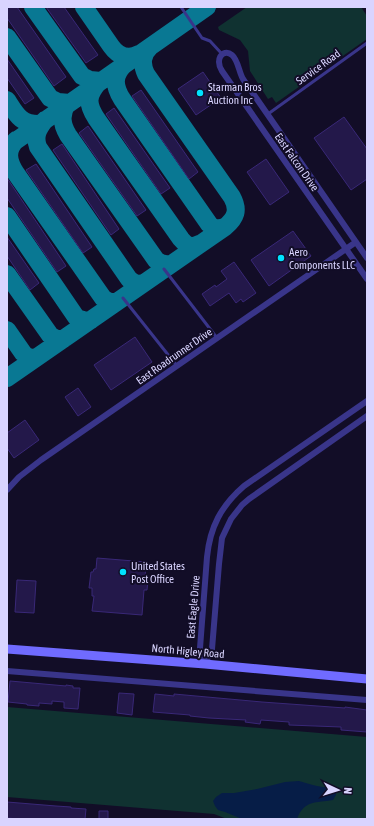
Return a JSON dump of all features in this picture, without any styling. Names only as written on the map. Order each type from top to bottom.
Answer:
[{"type":"main road","name":"North Higley Road","points":[[7,649],[205,664],[367,679]]},
{"type":"street","name":"East Falcon Drive","points":[[367,258],[243,79],[239,72],[236,60],[229,53],[225,52],[222,54],[219,64],[222,71],[367,279]]},
{"type":"street","name":"East Roadrunner Drive","points":[[7,490],[19,477],[41,460],[356,242]]},
{"type":"street","name":"East Eagle Drive","points":[[205,664],[200,648],[208,548],[212,532],[221,512],[231,498],[244,486],[367,401]]},
{"type":"street","name":"East Eagle Drive","points":[[205,664],[212,649],[222,538],[231,519],[248,499],[367,416]]},
{"type":"street","points":[[330,426],[337,437]]},
{"type":"street","points":[[7,671],[367,700]]},
{"type":"lane","name":"East Falcon Drive","points":[[181,7],[202,38],[210,41],[222,54]]},
{"type":"lane","name":"Service Road","points":[[267,115],[367,43]]},
{"type":"lane","points":[[164,269],[216,338]]},
{"type":"lane","points":[[122,298],[177,366]]},
{"type":"green space","points":[[247,7],[361,7],[367,16],[367,39],[276,103],[272,97],[268,99],[250,71],[248,51],[240,40],[219,30],[218,27]]},
{"type":"green space","points":[[7,707],[367,737],[367,819],[227,819],[214,814],[7,797]]},
{"type":"water","points":[[299,781],[333,789],[336,791],[336,795],[333,800],[316,802],[307,805],[303,808],[297,819],[242,819],[218,810],[213,801],[222,793],[234,793],[285,782]]},
{"type":"building","points":[[7,7],[17,7],[66,77],[54,86],[7,18]]},
{"type":"building","points":[[46,7],[64,7],[98,55],[86,63]]},
{"type":"building","points":[[7,59],[34,98],[25,104],[7,78]]},
{"type":"building","name":"Starman Bros Auction Inc","points":[[203,72],[221,98],[196,115],[178,89]]},
{"type":"building","points":[[141,90],[198,172],[189,179],[132,96]]},
{"type":"building","points":[[114,108],[170,188],[161,194],[106,114]]},
{"type":"building","points":[[344,117],[367,149],[367,179],[351,190],[314,138]]},
{"type":"building","points":[[88,126],[146,210],[137,216],[79,133]]},
{"type":"building","points":[[62,144],[119,229],[111,235],[53,150]]},
{"type":"building","points":[[266,159],[289,192],[270,205],[247,172]]},
{"type":"building","points":[[36,164],[92,247],[83,253],[26,170]]},
{"type":"building","points":[[7,178],[66,266],[57,272],[7,198]]},
{"type":"building","name":"Aero Components LLC","points":[[293,231],[311,256],[269,286],[251,260]]},
{"type":"building","points":[[7,237],[39,283],[30,290],[7,256]]},
{"type":"building","points":[[234,262],[256,293],[243,302],[241,299],[236,303],[229,293],[210,306],[202,294],[215,285],[216,287],[227,279],[221,271]]},
{"type":"building","points":[[135,337],[152,362],[111,390],[94,365]]},
{"type":"building","points":[[78,388],[91,407],[78,416],[65,397]]},
{"type":"building","points":[[25,420],[39,440],[14,458],[7,448],[7,433]]},
{"type":"building","points":[[97,558],[146,562],[145,579],[148,580],[147,590],[144,590],[142,615],[92,611],[94,596],[92,596],[92,588],[89,588],[91,572],[96,569]]},
{"type":"building","points":[[17,580],[36,581],[34,613],[15,612]]},
{"type":"building","points":[[10,681],[66,685],[73,686],[73,688],[80,688],[78,709],[64,708],[64,702],[52,701],[52,704],[39,703],[39,706],[8,702]]},
{"type":"building","points":[[119,693],[134,694],[132,715],[117,713]]},
{"type":"building","points":[[155,694],[174,696],[174,694],[367,710],[367,732],[341,730],[341,727],[289,725],[289,722],[261,720],[260,724],[245,722],[246,720],[153,712]]},
{"type":"building","points":[[7,802],[86,809],[85,819],[7,818]]},
{"type":"building","points":[[99,811],[108,811],[108,819],[99,819]]},
{"type":"taxiway","points":[[33,7],[82,76],[90,80],[101,81]]},
{"type":"taxiway","points":[[84,7],[111,46],[120,55],[131,57],[139,54]]},
{"type":"taxiway","points":[[7,147],[207,7]]},
{"type":"taxiway","points":[[7,37],[50,98],[58,102],[70,103]]},
{"type":"taxiway","points":[[7,378],[225,227],[234,217],[236,210],[232,197],[146,74],[143,66],[143,59],[145,53],[150,47]]},
{"type":"taxiway","points":[[124,65],[116,77],[117,90],[122,99],[209,224],[216,228],[225,227]]},
{"type":"taxiway","points":[[98,83],[90,96],[91,108],[96,118],[181,239],[189,246],[199,244]]},
{"type":"taxiway","points":[[7,100],[16,114],[24,121],[33,124],[40,124]]},
{"type":"taxiway","points":[[67,104],[63,112],[63,120],[64,127],[68,135],[156,260],[163,264],[171,264]]},
{"type":"taxiway","points":[[45,120],[37,133],[36,139],[38,147],[129,279],[132,282],[139,284],[144,283]]},
{"type":"taxiway","points":[[16,140],[9,152],[10,160],[15,172],[103,298],[110,302],[118,301]]},
{"type":"taxiway","points":[[7,216],[76,317],[84,321],[91,320]]},
{"type":"taxiway","points":[[7,274],[50,335],[57,339],[65,338]]},
{"type":"taxiway","points":[[7,330],[25,355],[33,358],[39,356]]},
{"type":"place","name":"Starman Bros Auction Inc","points":[[200,93]]},
{"type":"place","name":"Aero Components LLC","points":[[281,258]]},
{"type":"place","name":"United States Post Office","points":[[123,572]]}]
